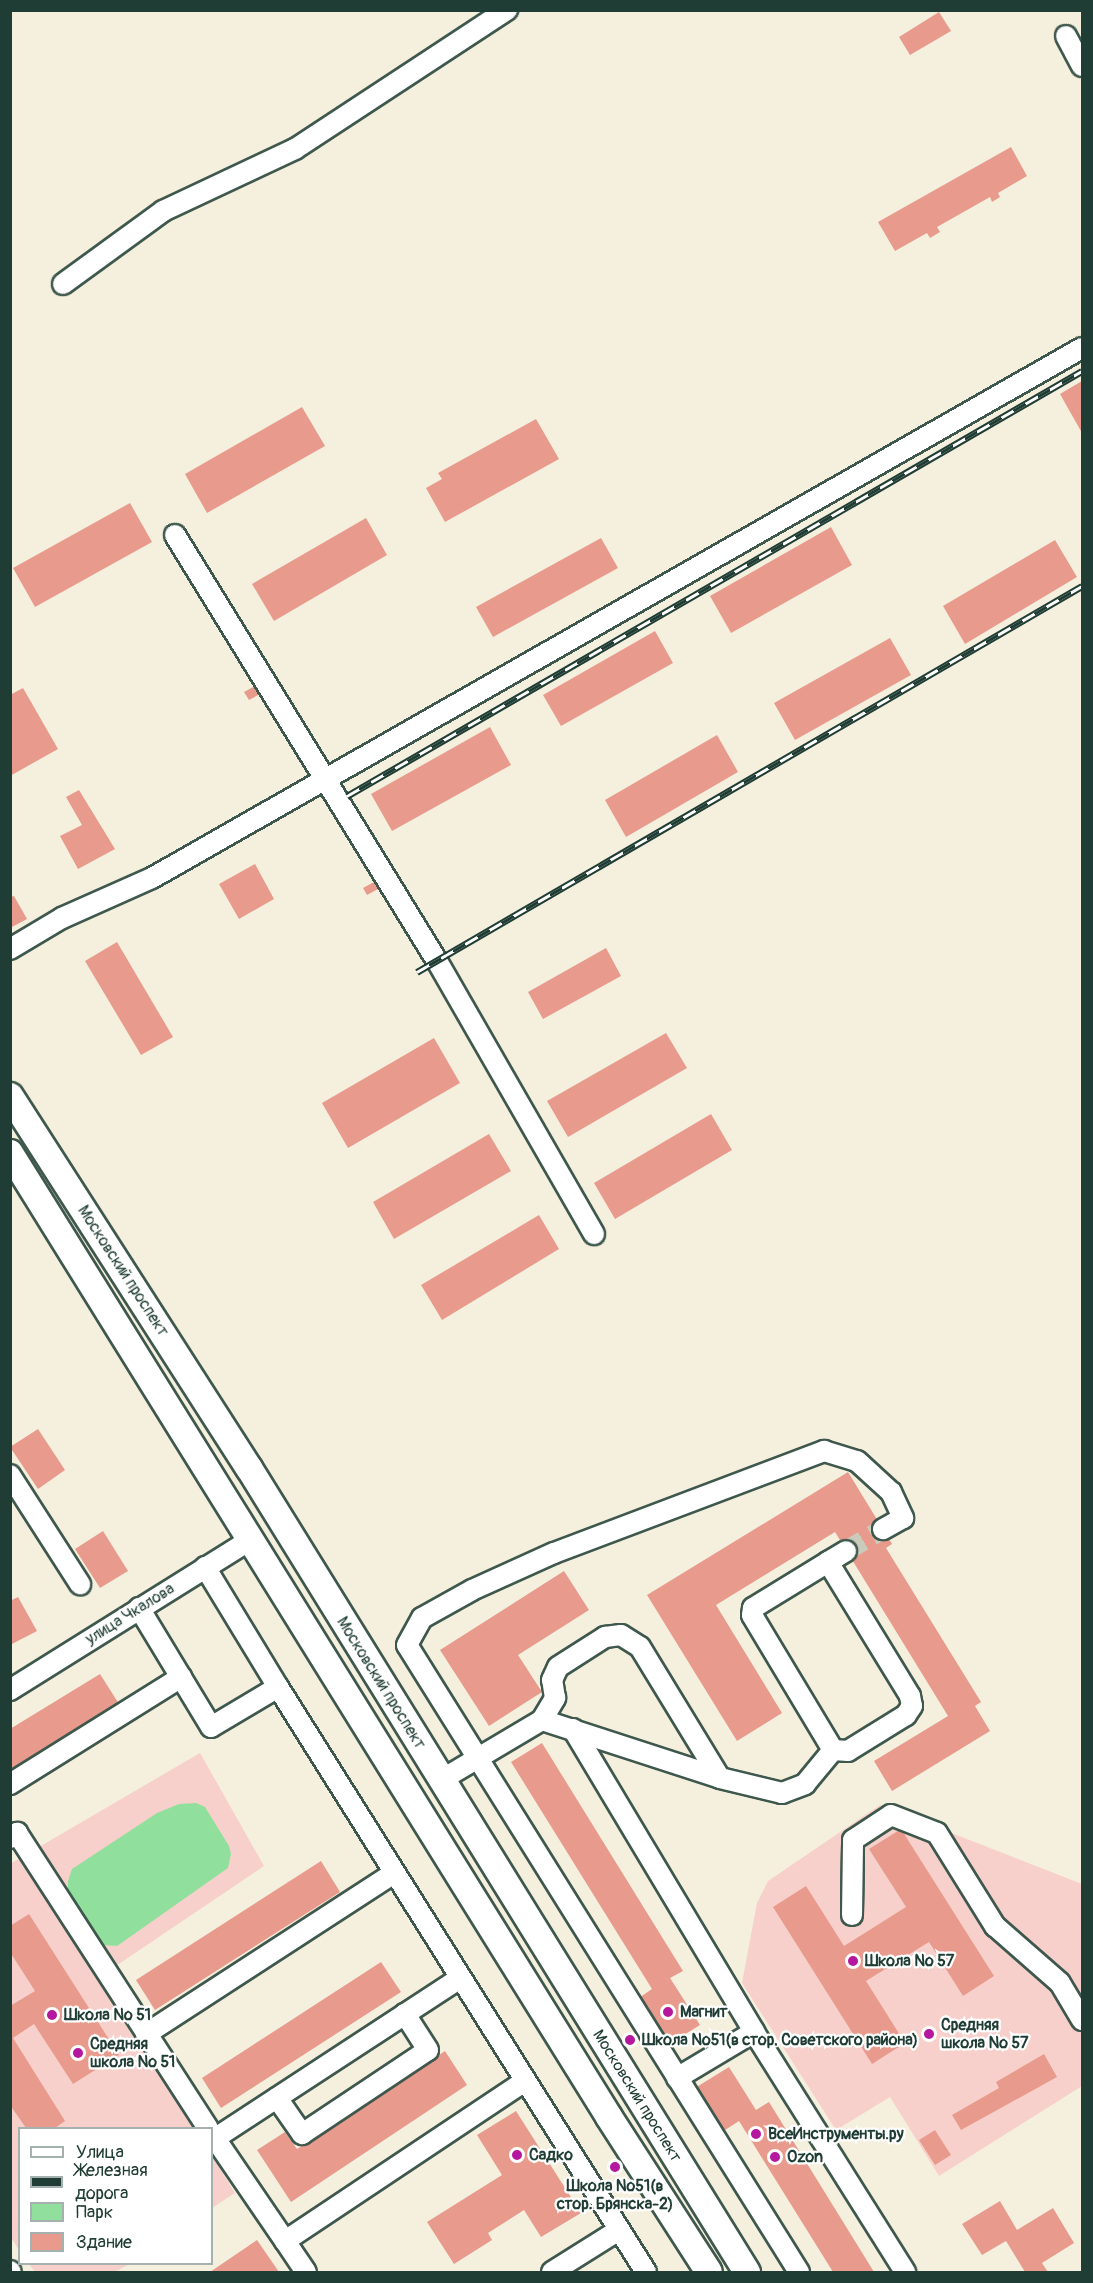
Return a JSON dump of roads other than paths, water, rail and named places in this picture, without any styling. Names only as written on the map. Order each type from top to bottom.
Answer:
[{"type":"main road","name":"Московский проспект","points":[[10,1096],[249,1468],[747,2272]]},
{"type":"main road","name":"Московский проспект","points":[[10,1153],[709,2272]]},
{"type":"main road","points":[[412,1798],[441,1780]]},
{"type":"street","points":[[63,284],[163,211],[295,148],[494,14]]},
{"type":"street","points":[[1066,36],[1083,66]]},
{"type":"street","points":[[10,949],[62,918],[152,878],[323,778],[1083,348]]},
{"type":"street","points":[[175,535],[436,961],[594,1234]]},
{"type":"street","points":[[799,2272],[407,1646],[422,1618],[452,1601],[554,1553],[825,1451],[857,1461],[891,1492],[903,1518],[883,1529]]},
{"type":"street","points":[[10,1475],[80,1584]]},
{"type":"street","name":"улица Чкалова","points":[[10,1690],[250,1540]]},
{"type":"street","points":[[833,1750],[752,1615],[753,1608],[758,1603],[846,1551]]},
{"type":"street","points":[[828,1562],[910,1696],[912,1706],[906,1715],[848,1751],[833,1750]]},
{"type":"street","points":[[205,1567],[394,1873],[646,2272]]},
{"type":"street","points":[[139,1608],[211,1727],[278,1687]]},
{"type":"street","points":[[441,1780],[542,1720],[555,1698],[552,1680],[558,1667],[605,1637],[621,1635],[640,1647],[720,1778]]},
{"type":"street","points":[[10,1784],[181,1677]]},
{"type":"street","points":[[542,1720],[720,1778],[782,1793],[805,1784],[833,1750]]},
{"type":"street","points":[[573,1729],[754,2032],[905,2272]]},
{"type":"street","points":[[852,1915],[853,1840],[891,1815],[937,1833],[995,1926],[1060,1983],[1083,2020]]},
{"type":"street","points":[[10,1838],[17,1833],[206,2127]]},
{"type":"street","points":[[146,2034],[394,1873]]},
{"type":"street","points":[[213,2133],[277,2098],[460,1978]]},
{"type":"street","points":[[277,2098],[302,2134],[428,2050],[405,2014]]},
{"type":"street","points":[[677,2078],[754,2032]]},
{"type":"street","points":[[285,2241],[525,2080]]},
{"type":"street","points":[[213,2137],[306,2272]]},
{"type":"street","points":[[552,2272],[619,2230]]},
{"type":"tunnel","points":[[846,1551],[883,1529]]},
{"type":"railway","points":[[347,796],[1082,371]]},
{"type":"railway","points":[[417,972],[1082,586]]},
{"type":"place","name":"Школа № 57","points":[[853,1961]]},
{"type":"place","name":"Магнит","points":[[668,2012]]},
{"type":"place","name":"Школа № 51","points":[[52,2015]]},
{"type":"place","name":"Средняя школа № 57","points":[[929,2034]]},
{"type":"place","name":"Школа №51(в стор. Советского района)","points":[[630,2040]]},
{"type":"place","name":"Средняя школа № 51","points":[[78,2053]]},
{"type":"place","name":"ВсеИнструменты.ру","points":[[756,2134]]},
{"type":"place","name":"Садко","points":[[517,2155]]},
{"type":"place","name":"Ozon","points":[[775,2157]]},
{"type":"place","name":"Школа №51(в стор. Брянска-2)","points":[[615,2167]]}]
